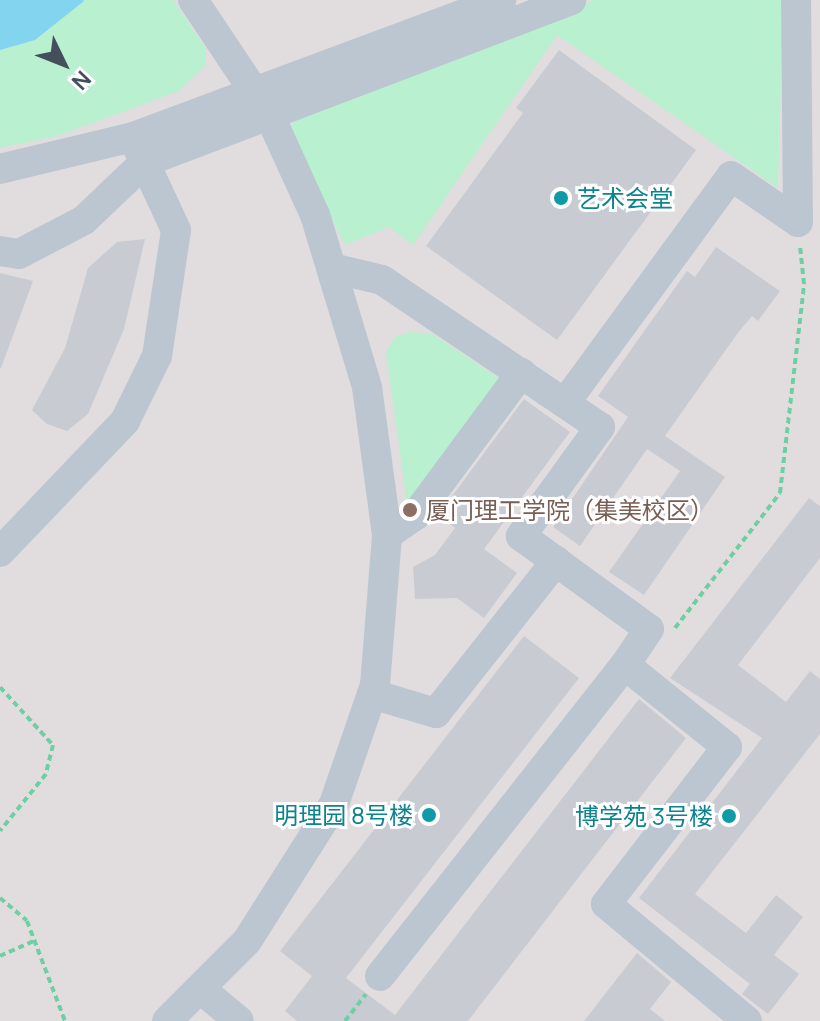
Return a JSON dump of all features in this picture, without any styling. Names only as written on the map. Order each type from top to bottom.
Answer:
[{"type":"street","points":[[167,1021],[202,990],[307,856],[355,755],[372,694],[387,535],[367,387],[332,268],[262,101],[193,0]]},
{"type":"street","points":[[0,169],[139,150],[501,0]]},
{"type":"street","points":[[262,101],[571,0]]},
{"type":"street","points":[[796,0],[798,222]]},
{"type":"street","points":[[0,251],[19,254],[84,220],[139,150]]},
{"type":"street","points":[[0,552],[125,421],[157,356],[176,230],[139,150]]},
{"type":"street","points":[[565,403],[731,176],[798,222]]},
{"type":"street","points":[[332,268],[382,280],[600,427],[521,536],[649,629],[625,665],[380,976]]},
{"type":"street","points":[[387,535],[416,515],[521,373]]},
{"type":"street","points":[[372,694],[436,713],[556,561]]},
{"type":"street","points":[[625,665],[727,747],[606,904],[747,1021]]},
{"type":"street","points":[[202,990],[239,1021]]},
{"type":"path","points":[[649,629],[681,627],[780,493],[804,284],[798,222]]},
{"type":"path","points":[[0,687],[53,745],[46,774],[0,831]]},
{"type":"path","points":[[0,898],[27,921],[65,1021]]},
{"type":"path","points":[[0,956],[36,940]]},
{"type":"path","points":[[345,1021],[380,976]]},
{"type":"shaded area","name":"厦门理工学院（集美校区）","points":[[0,0],[820,0],[820,1021],[0,1021]]},
{"type":"green space","points":[[83,0],[173,0],[206,49],[205,66],[179,91],[57,136],[0,148],[0,50],[35,40]]},
{"type":"green space","points":[[594,0],[783,0],[778,188],[557,35],[413,245],[389,227],[345,245],[288,129],[303,113]]},
{"type":"green space","points":[[410,332],[432,334],[500,379],[408,510],[386,352],[395,337]]},
{"type":"water","points":[[0,0],[84,1],[35,40],[0,50]]},
{"type":"building","name":"艺术会堂","points":[[559,50],[696,150],[557,340],[426,246],[523,113],[516,108]]},
{"type":"building","points":[[145,239],[124,329],[88,414],[67,431],[47,424],[32,410],[65,348],[88,268],[117,242]]},
{"type":"building","points":[[716,247],[780,291],[758,321],[752,316],[737,334],[665,436],[725,477],[644,595],[609,572],[680,471],[647,449],[580,546],[553,527],[628,417],[598,396],[687,271],[695,277]]},
{"type":"building","points":[[0,273],[33,281],[1,368],[0,368]]},
{"type":"building","points":[[524,399],[570,432],[484,549],[517,573],[484,618],[457,598],[415,599],[413,567],[435,555],[455,528],[438,515]]},
{"type":"building","name":"博学苑 3号楼","points":[[809,498],[820,506],[820,558],[738,665],[786,702],[810,671],[820,679],[820,734],[695,894],[746,933],[776,895],[803,917],[774,955],[799,974],[768,1014],[742,994],[750,984],[639,898],[762,738],[670,678]]},
{"type":"building","points":[[524,636],[579,678],[346,978],[395,1015],[639,699],[686,738],[468,1021],[297,1021],[285,1011],[312,976],[280,951]]},
{"type":"building","points":[[637,953],[671,982],[650,1009],[665,1021],[584,1021]]},
{"type":"place","name":"艺术会堂","points":[[561,198]]},
{"type":"place","name":"厦门理工学院（集美校区）","points":[[410,510]]},
{"type":"place","name":"明理园 8号楼","points":[[429,815]]},
{"type":"place","name":"博学苑 3号楼","points":[[729,816]]}]
